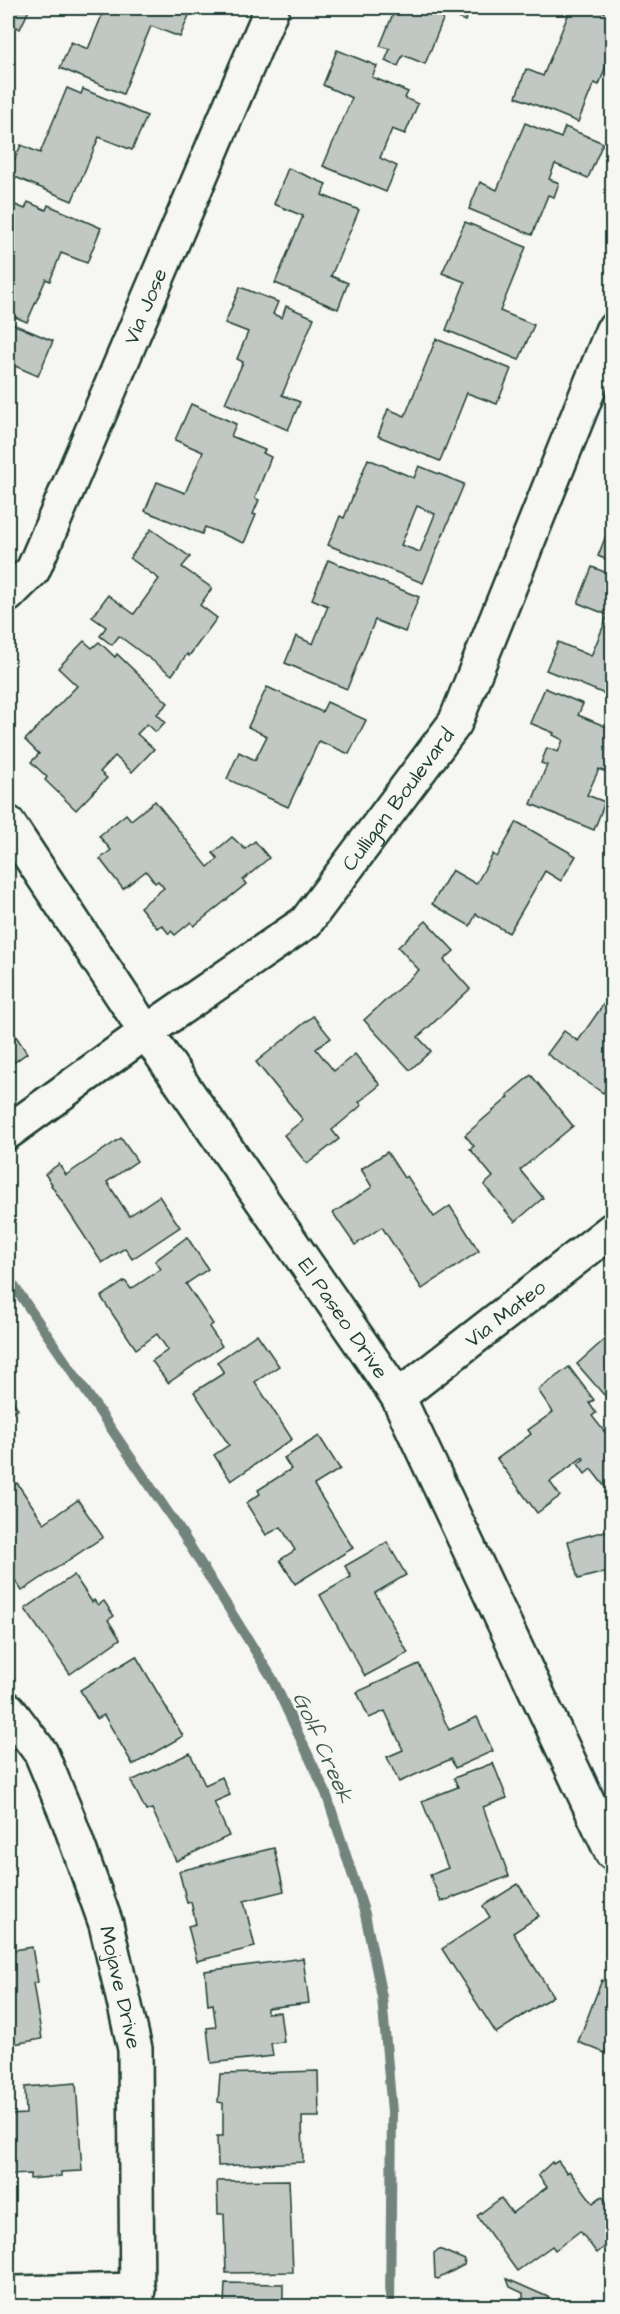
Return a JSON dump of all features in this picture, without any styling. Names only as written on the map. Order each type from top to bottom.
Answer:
[{"type":"street","name":"Via Jose","points":[[8,595],[33,570],[272,8]]},
{"type":"street","name":"Culligan Boulevard","points":[[8,1132],[146,1032],[306,922],[455,723],[612,331]]},
{"type":"street","name":"El Paseo Drive","points":[[8,823],[146,1032],[398,1397],[612,1853]]},
{"type":"street","name":"Via Mateo","points":[[398,1397],[612,1230]]},
{"type":"street","name":"Mojave Drive","points":[[8,1709],[41,1753],[68,1818],[106,1924],[135,2049],[138,2298],[15,2293]]},
{"type":"building","points":[[8,8],[30,8],[20,29],[8,23]]},
{"type":"building","points":[[105,8],[192,8],[180,37],[151,26],[123,94],[60,68],[71,42],[88,49]]},
{"type":"building","points":[[392,8],[471,8],[465,21],[446,12],[425,64],[403,55],[398,66],[385,61],[390,49],[380,46],[395,9]]},
{"type":"building","points":[[571,8],[595,8],[612,15],[612,56],[610,55],[599,85],[594,83],[578,122],[516,97],[526,69],[543,76]]},
{"type":"building","points":[[337,50],[377,66],[372,77],[408,92],[405,98],[418,104],[405,134],[392,129],[380,158],[397,166],[386,192],[323,166],[352,98],[323,85]]},
{"type":"building","points":[[67,88],[81,94],[83,89],[147,116],[132,150],[99,137],[72,201],[8,174],[21,145],[40,153]]},
{"type":"building","points":[[525,123],[561,138],[565,127],[603,143],[588,178],[555,164],[549,179],[559,183],[554,197],[548,195],[532,235],[469,209],[480,182],[497,190]]},
{"type":"building","points":[[288,168],[326,184],[322,195],[359,210],[331,276],[348,283],[338,309],[275,283],[303,216],[274,204]]},
{"type":"building","points":[[8,202],[25,209],[28,202],[46,210],[48,205],[101,228],[87,263],[61,253],[50,281],[46,279],[27,322],[8,314],[8,241],[10,234],[8,233]]},
{"type":"building","points":[[465,222],[526,247],[500,311],[534,325],[519,360],[446,330],[465,282],[442,273]]},
{"type":"building","points":[[240,287],[278,302],[273,314],[282,318],[286,306],[314,318],[282,395],[300,402],[288,430],[225,403],[243,362],[237,359],[248,332],[225,323]]},
{"type":"building","points":[[8,322],[53,341],[38,376],[8,363]]},
{"type":"building","points":[[436,339],[511,369],[497,404],[467,393],[440,461],[378,436],[388,409],[405,416]]},
{"type":"building","points":[[191,404],[236,424],[231,436],[265,450],[263,453],[271,457],[255,498],[259,500],[253,514],[256,515],[244,543],[205,527],[202,534],[145,511],[157,482],[185,493],[203,452],[175,440]]},
{"type":"building","points":[[368,459],[414,478],[419,466],[464,484],[423,583],[328,545],[340,516],[344,518]],"holes":[[[417,506],[435,514],[420,552],[401,545]]]},
{"type":"building","points":[[612,520],[612,562],[598,556]]},
{"type":"building","points":[[151,529],[190,557],[182,567],[212,588],[200,605],[217,618],[172,675],[119,636],[112,645],[100,636],[106,627],[92,617],[108,595],[134,614],[159,579],[130,558]]},
{"type":"building","points":[[328,560],[419,597],[405,632],[375,620],[347,689],[285,663],[296,636],[313,644],[328,606],[312,599]]},
{"type":"building","points":[[592,567],[612,575],[612,697],[546,670],[558,642],[591,656],[608,615],[578,603]]},
{"type":"building","points":[[84,641],[92,648],[99,642],[115,657],[117,654],[168,703],[157,714],[165,722],[156,732],[147,724],[137,734],[154,749],[132,772],[115,756],[100,772],[107,778],[76,810],[45,780],[47,777],[31,762],[39,754],[25,740],[77,686],[58,668]]},
{"type":"building","points":[[267,687],[322,712],[327,702],[366,720],[349,754],[319,741],[288,807],[227,779],[239,752],[255,760],[267,736],[248,727]]},
{"type":"building","points":[[545,688],[583,704],[578,715],[612,729],[612,775],[599,769],[587,795],[605,802],[594,830],[531,804],[547,765],[541,763],[547,748],[558,752],[563,740],[553,735],[554,733],[530,723]]},
{"type":"building","points":[[155,801],[208,867],[218,859],[213,853],[232,837],[245,849],[255,841],[269,858],[243,880],[246,884],[194,926],[191,922],[175,935],[171,931],[169,934],[162,925],[157,928],[140,907],[164,888],[158,881],[155,883],[146,871],[123,889],[100,859],[111,850],[99,836],[126,814],[131,820]]},
{"type":"building","points":[[517,822],[576,856],[561,881],[545,871],[509,933],[476,914],[470,926],[432,904],[452,870],[476,884],[493,854],[497,857]]},
{"type":"building","points":[[426,921],[454,951],[444,960],[470,989],[418,1037],[431,1051],[410,1070],[364,1020],[419,970],[398,947]]},
{"type":"building","points":[[612,992],[612,1080],[603,1093],[547,1054],[564,1031],[578,1041]]},
{"type":"building","points":[[313,1016],[331,1038],[316,1049],[334,1071],[355,1054],[380,1085],[359,1102],[362,1105],[332,1130],[339,1139],[307,1164],[284,1135],[303,1120],[256,1062]]},
{"type":"building","points":[[8,1024],[27,1053],[8,1067]]},
{"type":"building","points":[[531,1075],[573,1126],[520,1170],[543,1198],[515,1222],[484,1185],[493,1177],[470,1149],[474,1146],[465,1135]]},
{"type":"building","points":[[121,1138],[137,1161],[107,1182],[129,1216],[159,1196],[180,1227],[132,1259],[125,1248],[102,1263],[45,1174],[59,1164],[66,1175]]},
{"type":"building","points":[[387,1152],[404,1178],[407,1176],[434,1217],[450,1206],[479,1251],[422,1289],[382,1227],[355,1245],[333,1213],[372,1187],[361,1169]]},
{"type":"building","points":[[187,1237],[208,1269],[186,1284],[213,1324],[209,1327],[222,1346],[168,1383],[152,1361],[168,1350],[157,1334],[136,1349],[101,1297],[125,1281],[131,1289],[161,1269],[155,1261]]},
{"type":"building","points":[[257,1334],[279,1366],[255,1382],[292,1439],[231,1481],[214,1455],[229,1445],[194,1392],[224,1373],[217,1362]]},
{"type":"building","points":[[606,1338],[612,1346],[612,1387],[604,1395],[577,1364]]},
{"type":"building","points":[[569,1367],[594,1400],[589,1403],[596,1413],[592,1416],[607,1435],[611,1432],[612,1434],[612,1489],[609,1492],[591,1469],[585,1474],[578,1464],[584,1459],[583,1457],[550,1482],[560,1496],[537,1513],[497,1459],[531,1434],[528,1430],[553,1412],[538,1390]]},
{"type":"building","points":[[8,1393],[18,1409],[8,1415]]},
{"type":"building","points":[[319,1436],[340,1469],[314,1485],[353,1548],[295,1584],[280,1560],[295,1550],[281,1527],[266,1535],[246,1503],[260,1494],[258,1490],[291,1469],[284,1458]]},
{"type":"building","points":[[17,1483],[44,1523],[78,1500],[103,1537],[22,1591],[8,1570],[8,1490]]},
{"type":"building","points":[[609,1530],[612,1542],[612,1599],[605,1572],[578,1579],[568,1541]]},
{"type":"building","points":[[387,1542],[406,1575],[375,1593],[408,1653],[365,1676],[320,1595],[351,1577],[345,1566]]},
{"type":"building","points":[[74,1575],[92,1602],[94,1600],[98,1605],[104,1601],[114,1616],[108,1620],[120,1639],[70,1674],[25,1609]]},
{"type":"building","points":[[136,1656],[183,1736],[133,1765],[104,1715],[97,1719],[80,1690]]},
{"type":"building","points":[[419,1664],[449,1730],[477,1717],[493,1751],[455,1768],[451,1759],[399,1782],[387,1757],[403,1750],[385,1711],[369,1718],[357,1692]]},
{"type":"building","points":[[190,1753],[205,1785],[222,1777],[230,1795],[214,1802],[229,1836],[176,1861],[152,1809],[146,1811],[131,1781]]},
{"type":"building","points":[[493,1763],[507,1798],[483,1807],[509,1876],[441,1902],[430,1875],[448,1868],[422,1801],[458,1787],[454,1778]]},
{"type":"building","points":[[274,1848],[284,1891],[244,1901],[255,1947],[197,1961],[188,1926],[196,1924],[191,1902],[187,1903],[179,1871]]},
{"type":"building","points":[[518,1884],[539,1916],[513,1933],[553,1996],[496,2033],[442,1949],[490,1917],[483,1906]]},
{"type":"building","points":[[32,1947],[38,1982],[33,1983],[42,2039],[8,2045],[8,1951]]},
{"type":"building","points":[[303,1958],[309,2003],[267,2008],[267,2013],[280,2012],[284,2042],[271,2043],[273,2056],[211,2063],[207,2028],[216,2027],[213,2004],[208,2005],[205,1971]]},
{"type":"building","points":[[602,1980],[612,1984],[612,2036],[605,2053],[578,2042]]},
{"type":"building","points":[[318,2071],[319,2117],[302,2117],[303,2162],[218,2166],[217,2136],[223,2136],[223,2103],[218,2102],[220,2074]]},
{"type":"building","points":[[76,2083],[82,2171],[61,2172],[61,2176],[30,2179],[30,2174],[8,2175],[8,2115],[26,2114],[25,2087]]},
{"type":"building","points":[[558,2161],[567,2173],[569,2171],[593,2203],[602,2196],[612,2210],[612,2241],[597,2253],[580,2231],[555,2250],[552,2246],[517,2271],[477,2216],[501,2198],[512,2213],[547,2187],[538,2175],[552,2162],[553,2164]]},
{"type":"building","points":[[289,2180],[293,2272],[226,2273],[224,2214],[218,2214],[217,2181]]},
{"type":"building","points":[[439,2249],[465,2260],[464,2265],[438,2279],[435,2278],[434,2253]]},
{"type":"building","points":[[507,2279],[548,2297],[549,2306],[523,2306],[523,2293],[510,2287]]},
{"type":"building","points":[[225,2283],[283,2284],[283,2306],[224,2306]]},
{"type":"waterway","name":"Golf Creek","points":[[8,1277],[180,1530],[272,1678],[326,1793],[365,1914],[382,1997],[392,2112],[390,2306]]}]
